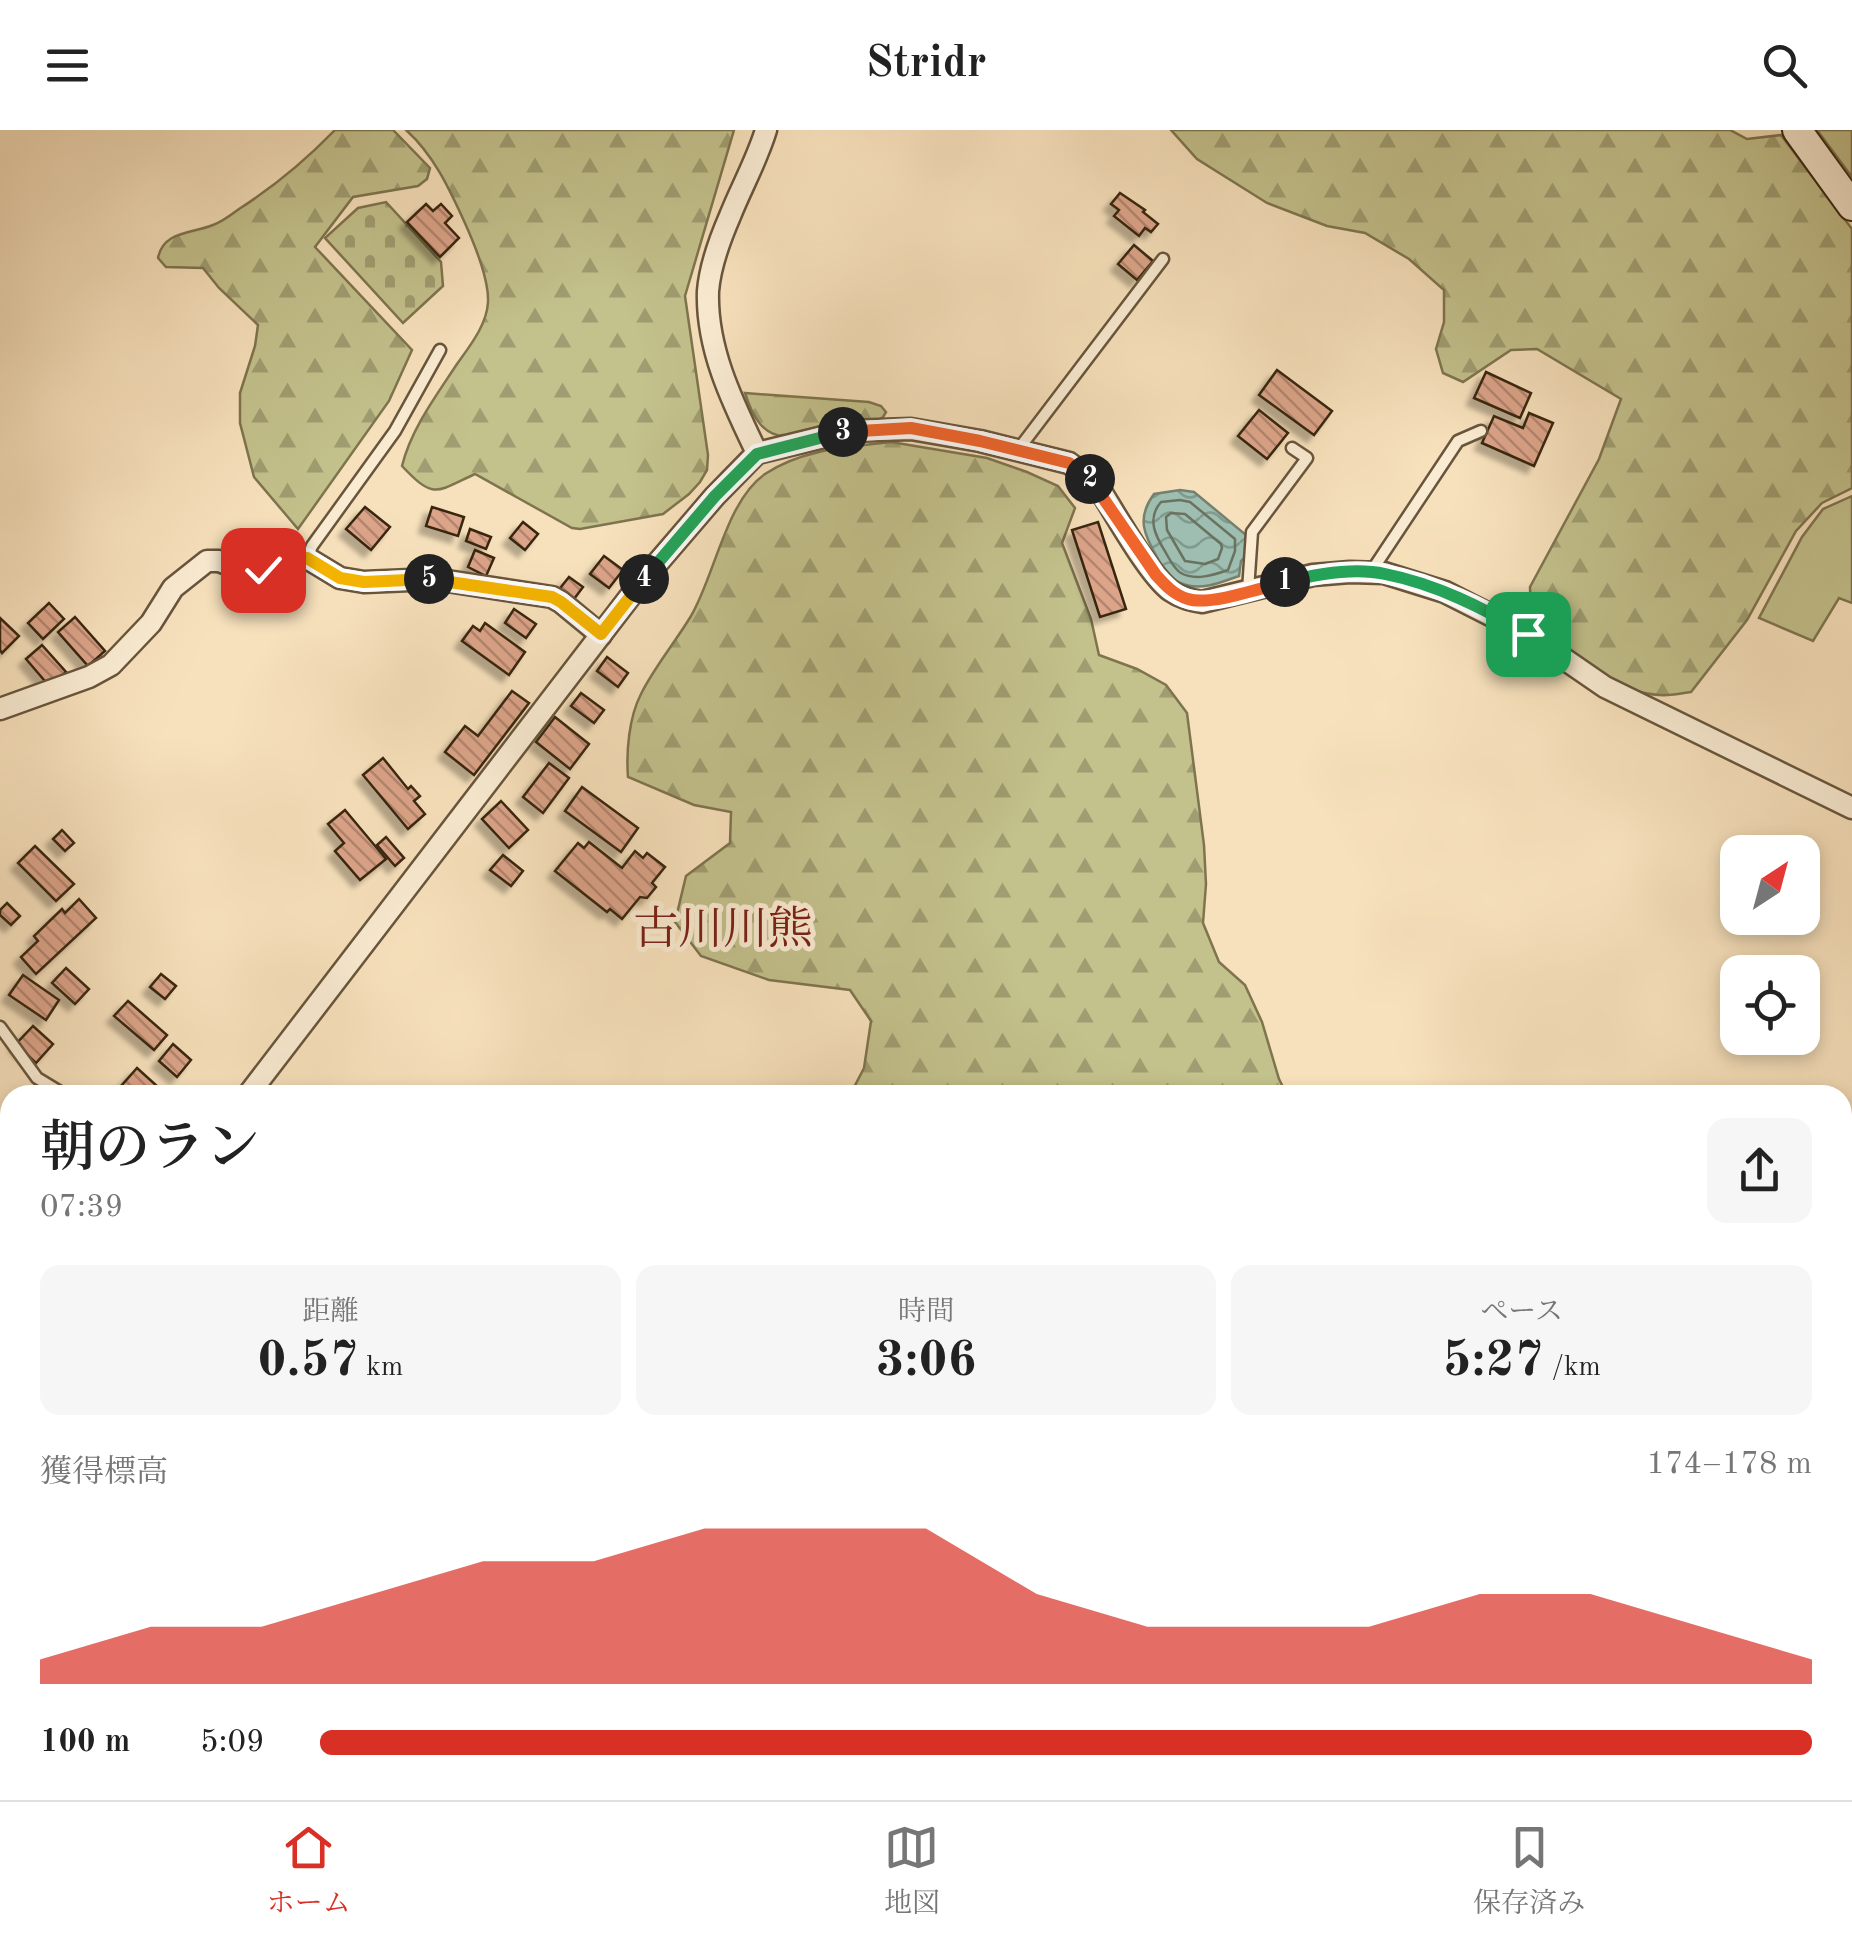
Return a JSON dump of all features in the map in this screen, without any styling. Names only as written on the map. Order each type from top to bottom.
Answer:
[{"type":"street","points":[[757,454],[716,354],[708,291],[728,219],[766,130]]},
{"type":"street","points":[[1797,130],[1852,206]]},
{"type":"street","points":[[256,1085],[601,634],[715,496],[757,454],[848,431],[911,428],[1069,463],[1090,478],[1156,575],[1168,589],[1185,599],[1202,602],[1313,575],[1370,572],[1445,592],[1528,634],[1605,687],[1852,808]]},
{"type":"street","points":[[0,709],[90,677],[111,664],[151,623],[174,588],[207,561],[220,561],[250,573],[298,557],[307,558],[340,578],[364,582],[434,579],[552,597],[601,634]]},
{"type":"lane","points":[[1018,450],[1163,259]]},
{"type":"lane","points":[[307,558],[395,432],[440,350]]},
{"type":"lane","points":[[1370,572],[1458,440],[1481,431]]},
{"type":"lane","points":[[1248,591],[1252,532],[1307,458],[1292,448]]},
{"type":"lane","points":[[0,1027],[37,1078],[48,1085]]},
{"type":"green space","points":[[335,130],[393,130],[430,168],[427,179],[418,186],[353,197],[315,247],[412,350],[389,401],[298,529],[254,477],[240,423],[240,393],[258,325],[203,268],[166,267],[158,258],[172,238],[220,222],[265,191]]},
{"type":"green space","points":[[406,130],[734,130],[685,296],[707,470],[689,494],[663,514],[572,528],[475,474],[436,490],[421,484],[402,466],[425,413],[481,327],[488,302],[480,261],[458,209],[432,161]]},
{"type":"green space","points":[[1171,130],[1730,130],[1747,139],[1781,135],[1852,229],[1852,488],[1822,503],[1796,531],[1747,620],[1691,692],[1648,694],[1610,680],[1575,656],[1531,613],[1530,587],[1599,459],[1621,399],[1537,349],[1511,350],[1463,382],[1443,373],[1436,349],[1444,322],[1444,290],[1409,259],[1365,233],[1327,226],[1267,203],[1197,159]]},
{"type":"green space","points":[[1817,130],[1852,130],[1852,177]]},
{"type":"green space","points":[[386,202],[441,262],[443,286],[403,323],[325,238],[358,208]]},
{"type":"green space","points":[[745,393],[869,402],[886,412],[878,420],[830,423],[796,434],[777,435],[758,422]]},
{"type":"green space","points":[[891,442],[987,458],[1058,486],[1075,508],[1062,543],[1091,619],[1099,655],[1166,685],[1187,713],[1204,845],[1203,923],[1219,962],[1245,985],[1262,1022],[1282,1085],[855,1085],[864,1068],[871,1021],[850,990],[769,980],[701,956],[675,922],[686,876],[730,843],[731,812],[694,805],[628,777],[634,713],[652,675],[691,616],[731,520],[752,486],[765,474],[794,459]]},
{"type":"green space","points":[[1852,496],[1852,603],[1839,598],[1813,641],[1759,618],[1802,537],[1823,509]]},
{"type":"water","points":[[1194,492],[1246,535],[1239,576],[1200,587],[1176,581],[1163,568],[1146,534],[1145,511],[1154,494]]},
{"type":"building","points":[[1120,193],[1158,224],[1151,232],[1145,228],[1139,236],[1114,216],[1119,210],[1111,204]]},
{"type":"building","points":[[426,204],[433,211],[441,204],[452,216],[445,223],[459,238],[440,257],[407,222]]},
{"type":"building","points":[[1134,245],[1153,261],[1137,280],[1118,264]]},
{"type":"building","points":[[1277,370],[1332,411],[1314,435],[1259,395]]},
{"type":"building","points":[[1486,372],[1531,393],[1520,418],[1474,398]]},
{"type":"building","points":[[1259,410],[1288,433],[1267,459],[1238,436]]},
{"type":"building","points":[[1529,413],[1553,423],[1534,466],[1482,443],[1494,416],[1523,428]]},
{"type":"building","points":[[365,507],[390,527],[371,550],[346,529]]},
{"type":"building","points":[[432,507],[464,517],[458,536],[426,526]]},
{"type":"building","points":[[523,522],[538,534],[525,550],[510,538]]},
{"type":"building","points":[[1098,522],[1126,609],[1100,617],[1072,530]]},
{"type":"building","points":[[470,529],[491,537],[486,549],[466,541]]},
{"type":"building","points":[[475,550],[494,558],[486,576],[468,567]]},
{"type":"building","points":[[604,556],[623,570],[609,588],[590,574]]},
{"type":"building","points":[[569,577],[583,587],[571,603],[557,592]]},
{"type":"building","points":[[49,603],[64,619],[43,639],[28,623]]},
{"type":"building","points":[[514,609],[536,624],[526,638],[505,623]]},
{"type":"building","points":[[75,617],[105,651],[88,666],[58,632]]},
{"type":"building","points":[[0,618],[19,636],[2,653],[0,650]]},
{"type":"building","points":[[485,623],[525,652],[509,675],[462,641],[473,626],[480,631]]},
{"type":"building","points":[[42,645],[66,672],[50,687],[26,659]]},
{"type":"building","points":[[607,657],[628,673],[618,687],[597,671]]},
{"type":"building","points":[[512,691],[529,703],[474,775],[445,752],[465,726],[478,736]]},
{"type":"building","points":[[581,693],[604,710],[594,723],[571,706]]},
{"type":"building","points":[[555,717],[589,744],[570,769],[536,742]]},
{"type":"building","points":[[383,758],[408,789],[411,786],[420,796],[414,801],[425,814],[408,829],[363,775]]},
{"type":"building","points":[[549,763],[569,778],[543,813],[523,797]]},
{"type":"building","points":[[582,787],[638,828],[621,852],[565,811]]},
{"type":"building","points":[[501,801],[528,830],[509,848],[482,819]]},
{"type":"building","points":[[345,810],[386,859],[360,880],[335,851],[344,843],[328,824]]},
{"type":"building","points":[[62,830],[74,843],[65,851],[53,839]]},
{"type":"building","points":[[386,837],[404,858],[395,866],[377,845]]},
{"type":"building","points":[[589,842],[622,868],[635,851],[643,858],[647,853],[665,867],[652,883],[656,887],[647,898],[640,897],[622,919],[610,909],[607,912],[555,871],[578,843],[584,848]]},
{"type":"building","points":[[35,846],[74,884],[56,901],[18,863]]},
{"type":"building","points":[[503,855],[523,871],[511,886],[490,870]]},
{"type":"building","points":[[79,899],[96,918],[36,974],[21,957],[38,941],[34,936],[62,909],[65,913]]},
{"type":"building","points":[[7,903],[20,916],[11,925],[0,915]]},
{"type":"building","points":[[66,968],[89,989],[75,1004],[52,983]]},
{"type":"building","points":[[161,974],[176,986],[165,999],[150,987]]},
{"type":"building","points":[[23,975],[59,1000],[46,1020],[9,995]]},
{"type":"building","points":[[128,1001],[167,1035],[154,1050],[114,1016]]},
{"type":"building","points":[[33,1026],[53,1044],[36,1063],[16,1044]]},
{"type":"building","points":[[173,1044],[191,1060],[177,1077],[159,1061]]},
{"type":"building","points":[[137,1068],[156,1085],[122,1085]]},
{"type":"district","name":"古川川熊","points":[[723,927]]},
{"type":"route","points":[[263,570],[298,557],[307,558],[340,578],[364,582],[434,579],[552,597],[601,634],[715,496],[757,454],[848,431],[911,428],[1069,463],[1100,490],[1156,575],[1168,589],[1185,599],[1202,602],[1313,575],[1384,573],[1445,592],[1528,634]]}]
